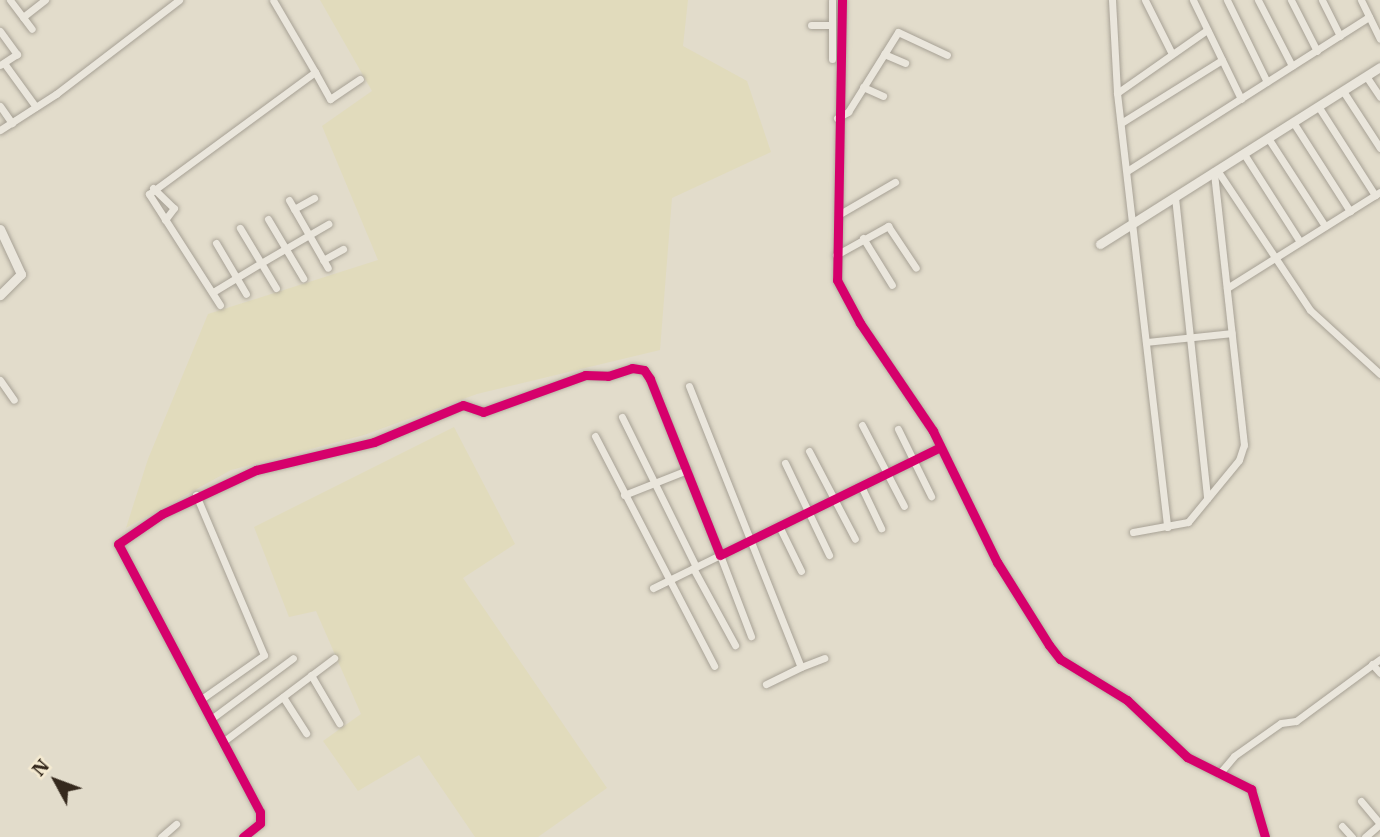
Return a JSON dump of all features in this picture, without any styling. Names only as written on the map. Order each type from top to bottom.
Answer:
[{"type":"street","points":[[10,0],[32,29]]},
{"type":"street","points":[[23,17],[45,0]]},
{"type":"street","points":[[0,130],[36,107],[179,0]]},
{"type":"street","points":[[273,0],[330,99],[360,79]]},
{"type":"street","points":[[832,0],[832,59]]},
{"type":"street","points":[[842,0],[837,118],[837,280],[860,323],[940,447],[997,562],[1055,652],[1128,699],[1187,757],[1251,789],[1265,837]]},
{"type":"street","points":[[1112,0],[1117,93],[1167,527]]},
{"type":"street","points":[[1145,0],[1172,54]]},
{"type":"street","points":[[1193,0],[1241,99]]},
{"type":"street","points":[[1227,0],[1268,82]]},
{"type":"street","points":[[1258,0],[1292,66]]},
{"type":"street","points":[[1291,0],[1317,51]]},
{"type":"street","points":[[1322,0],[1340,36]]},
{"type":"street","points":[[1361,0],[1380,39]]},
{"type":"street","points":[[1127,172],[1370,18]]},
{"type":"street","points":[[811,25],[832,25]]},
{"type":"street","points":[[1117,93],[1207,30]]},
{"type":"street","points":[[0,31],[17,54],[2,64],[36,107]]},
{"type":"street","points":[[837,118],[848,112],[898,32],[947,55]]},
{"type":"street","points":[[884,54],[905,63]]},
{"type":"street","points":[[1121,123],[1222,60]]},
{"type":"street","points":[[1100,244],[1380,67]]},
{"type":"street","points":[[220,305],[149,197],[153,188],[315,72]]},
{"type":"street","points":[[1366,76],[1380,97]]},
{"type":"street","points":[[863,87],[883,96]]},
{"type":"street","points":[[1343,91],[1380,148]]},
{"type":"street","points":[[0,106],[12,122]]},
{"type":"street","points":[[1227,288],[1378,194],[1318,106]]},
{"type":"street","points":[[1293,122],[1350,211]]},
{"type":"street","points":[[1268,138],[1325,226]]},
{"type":"street","points":[[1244,154],[1300,242]]},
{"type":"street","points":[[1215,171],[1310,310],[1380,374]]},
{"type":"street","points":[[1133,532],[1188,522],[1239,460],[1244,445],[1215,171]]},
{"type":"street","points":[[838,215],[895,183]]},
{"type":"street","points":[[153,188],[174,208],[165,220]]},
{"type":"street","points":[[1175,197],[1208,498]]},
{"type":"street","points":[[295,209],[314,198]]},
{"type":"street","points":[[289,200],[328,268]]},
{"type":"street","points":[[268,219],[303,278]]},
{"type":"street","points":[[213,292],[328,224]]},
{"type":"street","points":[[836,255],[888,226],[916,268]]},
{"type":"street","points":[[240,228],[276,288]]},
{"type":"street","points":[[0,229],[22,274],[0,295]]},
{"type":"street","points":[[863,238],[892,285]]},
{"type":"street","points":[[216,243],[246,294]]},
{"type":"street","points":[[323,260],[343,248]]},
{"type":"street","points":[[1146,342],[1232,333]]},
{"type":"street","points":[[243,837],[262,818],[224,741],[118,544],[196,495],[256,470],[374,442],[463,405],[483,412],[585,375],[608,376],[632,368],[644,370],[687,470],[751,636]]},
{"type":"street","points":[[0,380],[14,400]]},
{"type":"street","points":[[689,386],[801,667]]},
{"type":"street","points":[[622,418],[735,645]]},
{"type":"street","points":[[862,425],[904,506]]},
{"type":"street","points":[[898,429],[931,496]]},
{"type":"street","points":[[595,436],[714,666]]},
{"type":"street","points":[[653,588],[940,447]]},
{"type":"street","points":[[809,450],[855,539]]},
{"type":"street","points":[[785,464],[829,555]]},
{"type":"street","points":[[624,495],[687,470]]},
{"type":"street","points":[[861,486],[881,528]]},
{"type":"street","points":[[196,495],[264,655],[200,700]]},
{"type":"street","points":[[779,526],[802,571]]},
{"type":"street","points":[[211,719],[293,658]]},
{"type":"street","points":[[224,741],[334,658]]},
{"type":"street","points":[[766,684],[824,658]]},
{"type":"street","points":[[1219,774],[1234,756],[1281,723],[1296,721],[1376,662],[1380,673]]},
{"type":"street","points":[[311,676],[339,723]]},
{"type":"street","points":[[283,697],[306,733]]},
{"type":"street","points":[[1361,801],[1380,824],[1365,837]]},
{"type":"street","points":[[161,837],[176,824]]},
{"type":"street","points":[[1342,826],[1352,837]]},
{"type":"shaded area","points":[[320,0],[688,0],[683,46],[747,81],[771,152],[672,198],[660,350],[477,394],[364,435],[231,470],[126,528],[148,459],[208,314],[378,260],[322,126],[372,91]]},
{"type":"shaded area","points":[[454,427],[515,544],[463,578],[607,788],[538,837],[475,837],[419,755],[358,791],[323,741],[361,714],[316,611],[289,617],[254,527]]},
{"type":"cycle path","points":[[842,0],[837,280],[860,323],[933,431],[997,562],[1049,645],[1060,659],[1127,700],[1187,757],[1251,789],[1265,837]]},
{"type":"cycle path","points":[[243,837],[260,823],[260,812],[118,544],[162,514],[256,470],[374,442],[463,405],[483,412],[585,375],[608,376],[632,368],[644,370],[650,379],[720,555],[940,447]]}]
